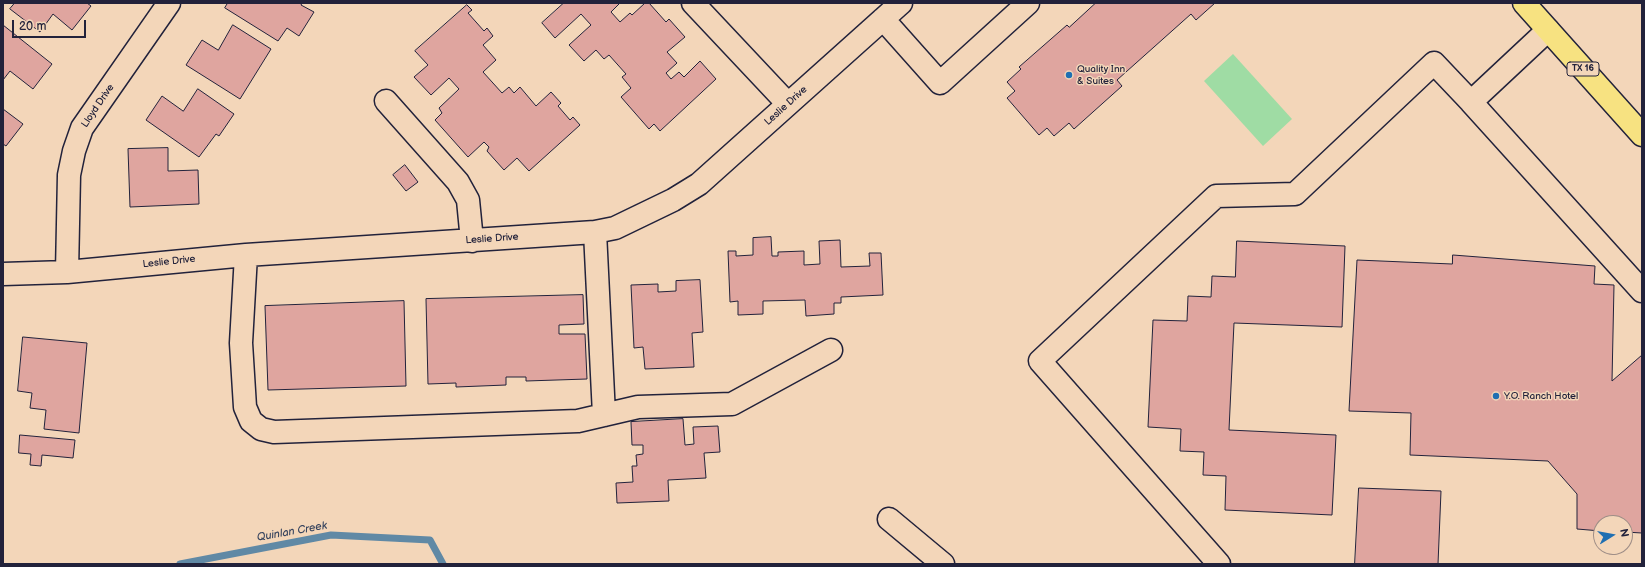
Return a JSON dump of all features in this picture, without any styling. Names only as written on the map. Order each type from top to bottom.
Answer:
[{"type":"main road","name":"TX 16","points":[[1532,6],[1548,30],[1642,135]]},
{"type":"street","name":"Lloyd Drive","points":[[67,272],[69,175],[74,151],[82,128],[169,3]]},
{"type":"street","points":[[694,3],[788,104]]},
{"type":"street","name":"Leslie Drive","points":[[3,274],[67,272],[246,255],[472,241],[595,232],[616,228],[673,200],[699,184],[901,3]]},
{"type":"street","points":[[883,19],[940,83],[1028,3]]},
{"type":"street","points":[[1471,102],[1548,30]]},
{"type":"street","points":[[1219,564],[1040,361],[1216,196],[1295,194],[1434,63],[1642,291]]},
{"type":"street","points":[[386,101],[458,182],[468,200],[472,241]]},
{"type":"street","points":[[595,232],[604,415]]},
{"type":"street","points":[[246,255],[241,344],[245,407],[251,421],[261,429],[274,432],[578,421],[638,407],[732,404],[831,350]]},
{"type":"street","points":[[889,519],[943,564]]},
{"type":"green space","points":[[1233,54],[1292,119],[1263,146],[1204,81]]},
{"type":"building","points":[[15,3],[87,3],[91,6],[72,30],[53,14],[40,32],[10,9]]},
{"type":"building","points":[[228,3],[302,3],[301,5],[314,12],[299,36],[287,28],[278,41],[225,8]]},
{"type":"building","points":[[564,3],[620,3],[611,12],[620,22],[630,13],[632,15],[645,3],[649,3],[666,22],[669,19],[685,37],[667,52],[677,63],[666,73],[671,79],[679,72],[684,77],[700,61],[716,79],[660,131],[654,124],[649,129],[621,97],[631,88],[622,77],[626,74],[609,55],[604,59],[596,50],[584,61],[569,45],[591,25],[581,14],[555,38],[542,23]]},
{"type":"building","name":"Quality Inn & Suites","points":[[1096,3],[1215,3],[1196,20],[1191,14],[1117,80],[1122,86],[1074,129],[1069,123],[1054,136],[1047,128],[1039,135],[1007,98],[1015,91],[1007,82],[1021,69],[1019,67],[1067,25],[1069,27]]},
{"type":"building","points":[[467,5],[472,10],[468,13],[484,31],[487,28],[493,36],[483,45],[496,60],[483,72],[502,93],[509,87],[514,93],[520,87],[536,106],[551,92],[561,103],[558,106],[570,120],[573,117],[580,125],[529,171],[517,158],[504,170],[487,151],[489,147],[484,142],[468,157],[435,120],[442,113],[439,108],[459,89],[449,78],[431,95],[414,77],[428,65],[415,51]]},
{"type":"building","points":[[3,25],[52,64],[33,89],[10,71],[3,80]]},
{"type":"building","points":[[233,25],[271,49],[240,99],[186,65],[202,40],[218,50]]},
{"type":"building","points":[[198,89],[234,114],[219,136],[216,134],[199,157],[146,120],[162,96],[183,111]]},
{"type":"building","points":[[3,109],[23,124],[6,146],[3,144]]},
{"type":"building","points":[[168,148],[168,171],[198,170],[199,204],[130,207],[128,149]]},
{"type":"building","points":[[405,165],[418,182],[406,191],[393,175]]},
{"type":"building","points":[[771,237],[772,256],[778,256],[778,252],[804,251],[804,265],[820,264],[819,241],[840,240],[841,267],[870,266],[869,253],[881,253],[883,295],[841,297],[841,303],[834,303],[834,314],[806,316],[805,300],[763,301],[763,314],[738,315],[738,301],[730,302],[728,251],[736,251],[736,256],[753,255],[753,238]]},
{"type":"building","points":[[1237,241],[1345,246],[1342,327],[1234,323],[1229,430],[1336,435],[1332,515],[1225,510],[1226,476],[1203,475],[1204,452],[1180,451],[1181,429],[1148,427],[1153,320],[1187,321],[1188,296],[1211,297],[1212,276],[1235,277]]},
{"type":"building","name":"Y.O. Ranch Hotel","points":[[1453,255],[1595,266],[1594,284],[1614,285],[1612,381],[1642,355],[1642,533],[1633,532],[1633,515],[1593,515],[1593,530],[1577,529],[1577,494],[1548,461],[1410,455],[1411,413],[1349,411],[1357,260],[1452,264]]},
{"type":"building","points":[[700,280],[703,332],[692,333],[694,367],[645,369],[643,347],[634,348],[631,285],[658,284],[658,292],[676,291],[676,281]]},
{"type":"building","points":[[583,295],[584,324],[559,325],[559,334],[585,334],[587,379],[526,381],[526,377],[506,377],[506,385],[456,387],[456,383],[428,384],[426,299]]},
{"type":"building","points":[[404,301],[406,386],[268,390],[265,306]]},
{"type":"building","points":[[23,337],[87,343],[79,433],[44,429],[46,410],[30,408],[32,393],[18,391]]},
{"type":"building","points":[[683,419],[685,445],[694,444],[693,427],[718,426],[720,452],[704,453],[706,478],[668,480],[669,501],[617,503],[616,483],[633,482],[632,466],[637,466],[636,455],[643,454],[643,445],[632,445],[631,422]]},
{"type":"building","points":[[20,435],[75,440],[73,458],[42,455],[41,466],[30,465],[31,454],[19,453]]},
{"type":"building","points":[[1359,488],[1441,491],[1438,564],[1355,564]]},
{"type":"waterway","name":"Quinlan Creek","points":[[180,564],[331,535],[430,540],[443,564]]},
{"type":"place","name":"Quality Inn & Suites","points":[[1069,75]]},
{"type":"place","name":"Y.O. Ranch Hotel","points":[[1496,396]]}]
